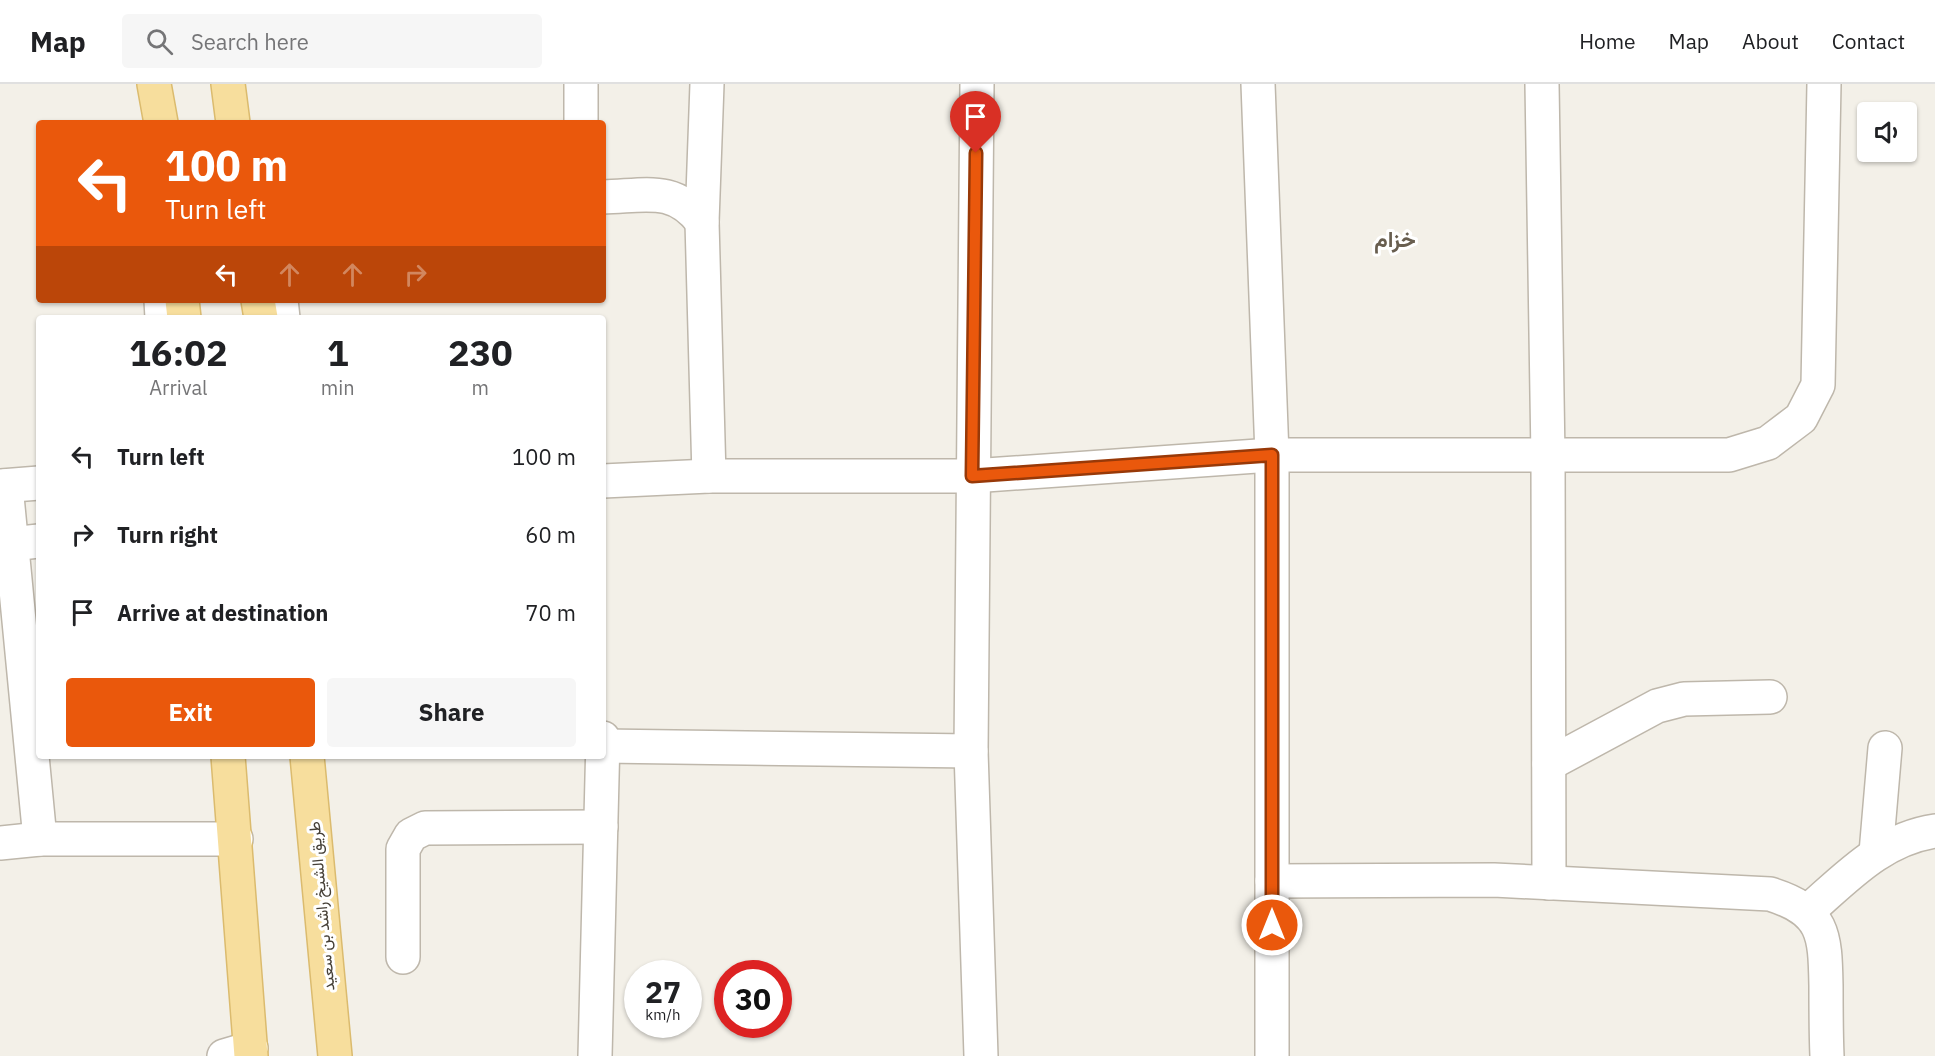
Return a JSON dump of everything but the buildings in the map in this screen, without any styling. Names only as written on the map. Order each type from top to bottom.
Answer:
[{"type":"main road","points":[[154,84],[160,120]]},
{"type":"main road","points":[[228,84],[233,120]]},
{"type":"main road","points":[[228,759],[236,839],[242,1053]]},
{"type":"main road","name":"طريق الشيخ راشد بن سعيد","points":[[309,759],[334,1056]]},
{"type":"street","points":[[237,84],[246,120]]},
{"type":"street","points":[[581,84],[581,120]]},
{"type":"street","points":[[707,84],[702,222],[709,476]]},
{"type":"street","points":[[977,84],[971,751],[981,1056]]},
{"type":"street","points":[[1257,84],[1272,455],[1272,1056]]},
{"type":"street","points":[[1542,84],[1548,457],[1549,883]]},
{"type":"street","points":[[606,481],[709,476],[972,476],[1272,455],[1548,457],[1729,455],[1768,443],[1801,418],[1818,385],[1824,84]]},
{"type":"street","points":[[606,197],[661,195],[680,200],[691,208],[702,222]]},
{"type":"street","points":[[36,483],[3,486],[17,543],[40,839]]},
{"type":"street","points":[[1549,764],[1657,706],[1684,699],[1770,697]]},
{"type":"street","points":[[606,746],[971,751]]},
{"type":"street","points":[[1876,853],[1885,748]]},
{"type":"street","points":[[595,1056],[603,759]]},
{"type":"street","points":[[403,957],[403,849],[411,835],[424,828],[601,827]]},
{"type":"street","points":[[1807,912],[1876,853],[1908,837],[1935,831]]},
{"type":"street","points":[[0,843],[40,839],[236,839]]},
{"type":"street","points":[[1272,881],[1494,880],[1770,894],[1791,901],[1807,912],[1818,927],[1825,945],[1827,1056]]},
{"type":"district","name":"خزام","points":[[1395,238]]},
{"type":"route","points":[[976,153],[972,476],[1272,455],[1272,925]]}]
